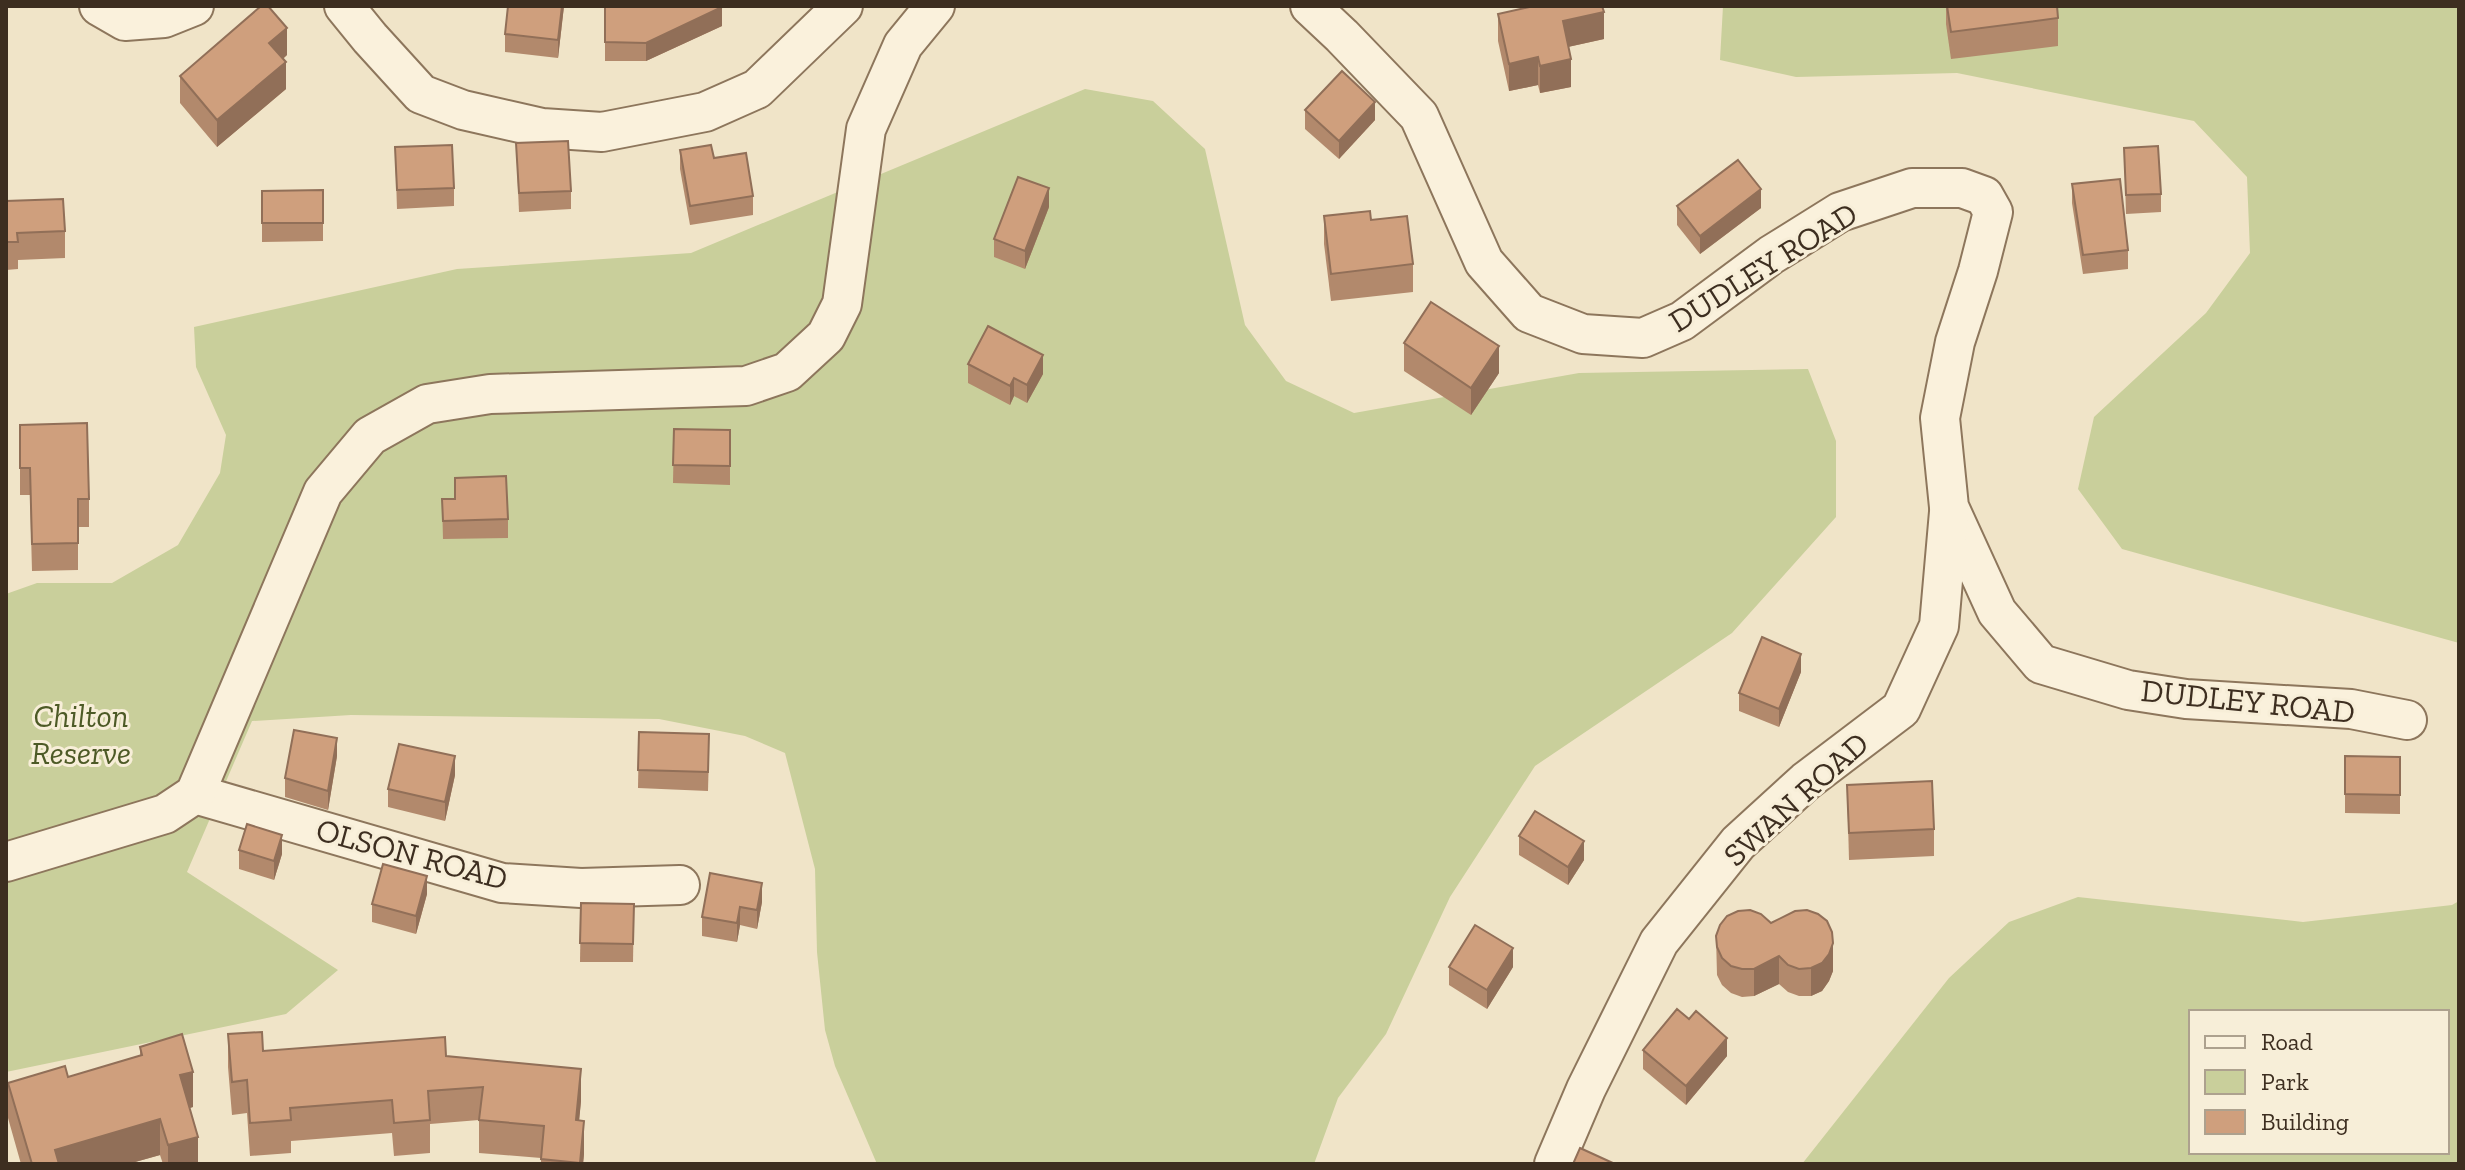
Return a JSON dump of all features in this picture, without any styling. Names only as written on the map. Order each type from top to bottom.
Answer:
[{"type":"street","points":[[99,6],[125,21],[164,18],[194,6]]},
{"type":"street","points":[[344,6],[421,94],[463,110],[542,128],[602,132],[705,112],[757,89],[843,6]]},
{"type":"street","points":[[6,862],[165,814],[195,794],[323,492],[370,436],[427,404],[490,394],[746,386],[787,372],[826,336],[842,304],[866,129],[903,45],[935,6]]},
{"type":"street","name":"DUDLEY ROAD","points":[[1310,6],[1419,116],[1484,262],[1529,313],[1583,334],[1643,338],[1682,321],[1771,255],[1840,212],[1912,188],[1962,188],[1984,196],[1993,212],[1955,342],[1940,418],[1949,507],[1997,612],[2041,664],[2128,690],[2186,699],[2351,709],[2407,720]]},
{"type":"street","name":"SWAN ROAD","points":[[1554,1164],[1586,1089],[1659,942],[1738,843],[1806,781],[1901,709],[1939,626],[1949,507]]},
{"type":"street","name":"OLSON ROAD","points":[[195,794],[502,883],[581,888],[680,885]]},
{"type":"green space","points":[[1723,6],[2459,6],[2459,643],[2122,549],[2078,489],[2094,417],[2206,313],[2250,253],[2247,177],[2194,121],[1957,73],[1796,77],[1720,60]]},
{"type":"green space","name":"Chilton Reserve","points":[[1085,89],[1153,101],[1205,149],[1245,325],[1286,381],[1354,413],[1579,373],[1808,369],[1836,441],[1836,517],[1732,633],[1535,766],[1450,897],[1386,1034],[1338,1098],[1314,1164],[877,1164],[835,1066],[825,1030],[817,952],[815,869],[785,753],[745,736],[659,719],[351,715],[252,721],[187,872],[338,970],[286,1014],[6,1072],[6,594],[37,583],[112,583],[178,545],[220,473],[226,435],[196,367],[194,327],[457,269],[691,253]]},
{"type":"green space","points":[[2078,897],[2303,922],[2452,905],[2459,901],[2459,1164],[1802,1164],[1949,978],[2009,922]]},
{"type":"building","points":[[261,6],[268,6],[287,28],[269,43],[286,62],[217,120],[180,76]]},
{"type":"building","points":[[508,6],[562,6],[558,40],[505,34]]},
{"type":"building","points":[[605,6],[722,7],[646,43],[605,42]]},
{"type":"building","points":[[1534,6],[1602,6],[1604,12],[1563,21],[1571,59],[1540,66],[1538,57],[1509,64],[1498,14]]},
{"type":"building","points":[[1947,6],[2057,6],[2058,18],[1951,32]]},
{"type":"building","points":[[1342,71],[1375,102],[1339,141],[1305,110]]},
{"type":"building","points":[[568,141],[571,191],[519,193],[516,143]]},
{"type":"building","points":[[452,145],[454,188],[397,190],[395,147]]},
{"type":"building","points":[[711,145],[714,158],[746,153],[753,196],[690,206],[680,150]]},
{"type":"building","points":[[2158,146],[2161,194],[2126,195],[2124,148]]},
{"type":"building","points":[[1738,160],[1761,189],[1700,236],[1677,206]]},
{"type":"building","points":[[1018,177],[1049,188],[1025,251],[994,239]]},
{"type":"building","points":[[2120,179],[2128,250],[2083,255],[2072,184]]},
{"type":"building","points":[[323,190],[323,223],[262,223],[262,191]]},
{"type":"building","points":[[63,199],[65,231],[17,233],[18,242],[6,242],[6,201]]},
{"type":"building","points":[[1370,211],[1371,220],[1407,216],[1413,264],[1331,274],[1324,216]]},
{"type":"building","points":[[1431,302],[1499,346],[1471,388],[1404,343]]},
{"type":"building","points":[[988,326],[1043,355],[1027,385],[1014,378],[1010,386],[968,364]]},
{"type":"building","points":[[87,423],[89,499],[78,499],[78,543],[32,544],[30,468],[20,468],[20,425]]},
{"type":"building","points":[[674,429],[730,430],[730,466],[673,465]]},
{"type":"building","points":[[506,476],[508,519],[443,521],[442,499],[455,499],[455,478]]},
{"type":"building","points":[[1762,637],[1801,654],[1779,709],[1739,693]]},
{"type":"building","points":[[294,730],[337,738],[328,791],[285,778]]},
{"type":"building","points":[[639,732],[709,734],[708,772],[638,770]]},
{"type":"building","points":[[399,744],[455,756],[445,802],[388,789]]},
{"type":"building","points":[[2345,756],[2400,757],[2400,795],[2345,794]]},
{"type":"building","points":[[1932,781],[1934,829],[1849,833],[1847,785]]},
{"type":"building","points":[[1535,811],[1584,841],[1568,867],[1519,836]]},
{"type":"building","points":[[247,824],[282,835],[274,861],[239,850]]},
{"type":"building","points":[[383,864],[427,876],[416,916],[372,904]]},
{"type":"building","points":[[710,873],[762,883],[757,910],[740,907],[737,923],[702,917]]},
{"type":"building","points":[[581,903],[634,904],[633,944],[580,943]]},
{"type":"building","points":[[1750,910],[1771,923],[1795,911],[1807,910],[1818,914],[1827,921],[1832,932],[1833,943],[1829,954],[1822,963],[1811,968],[1799,969],[1788,965],[1779,956],[1754,969],[1731,966],[1722,958],[1716,936],[1727,916]]},
{"type":"building","points":[[1475,925],[1513,948],[1487,990],[1449,967]]},
{"type":"building","points":[[1677,1009],[1689,1019],[1696,1011],[1727,1038],[1686,1086],[1643,1050]]},
{"type":"building","points":[[262,1032],[263,1051],[445,1037],[446,1056],[581,1069],[576,1120],[584,1121],[580,1163],[541,1159],[544,1126],[479,1120],[483,1087],[428,1091],[430,1120],[394,1123],[392,1100],[290,1108],[291,1120],[250,1123],[247,1080],[232,1082],[228,1034]]},
{"type":"building","points":[[182,1034],[193,1072],[180,1075],[198,1137],[168,1145],[160,1119],[55,1150],[59,1164],[32,1164],[8,1083],[65,1066],[68,1077],[142,1055],[140,1047]]},
{"type":"building","points":[[1580,1148],[1615,1164],[1573,1164]]}]
